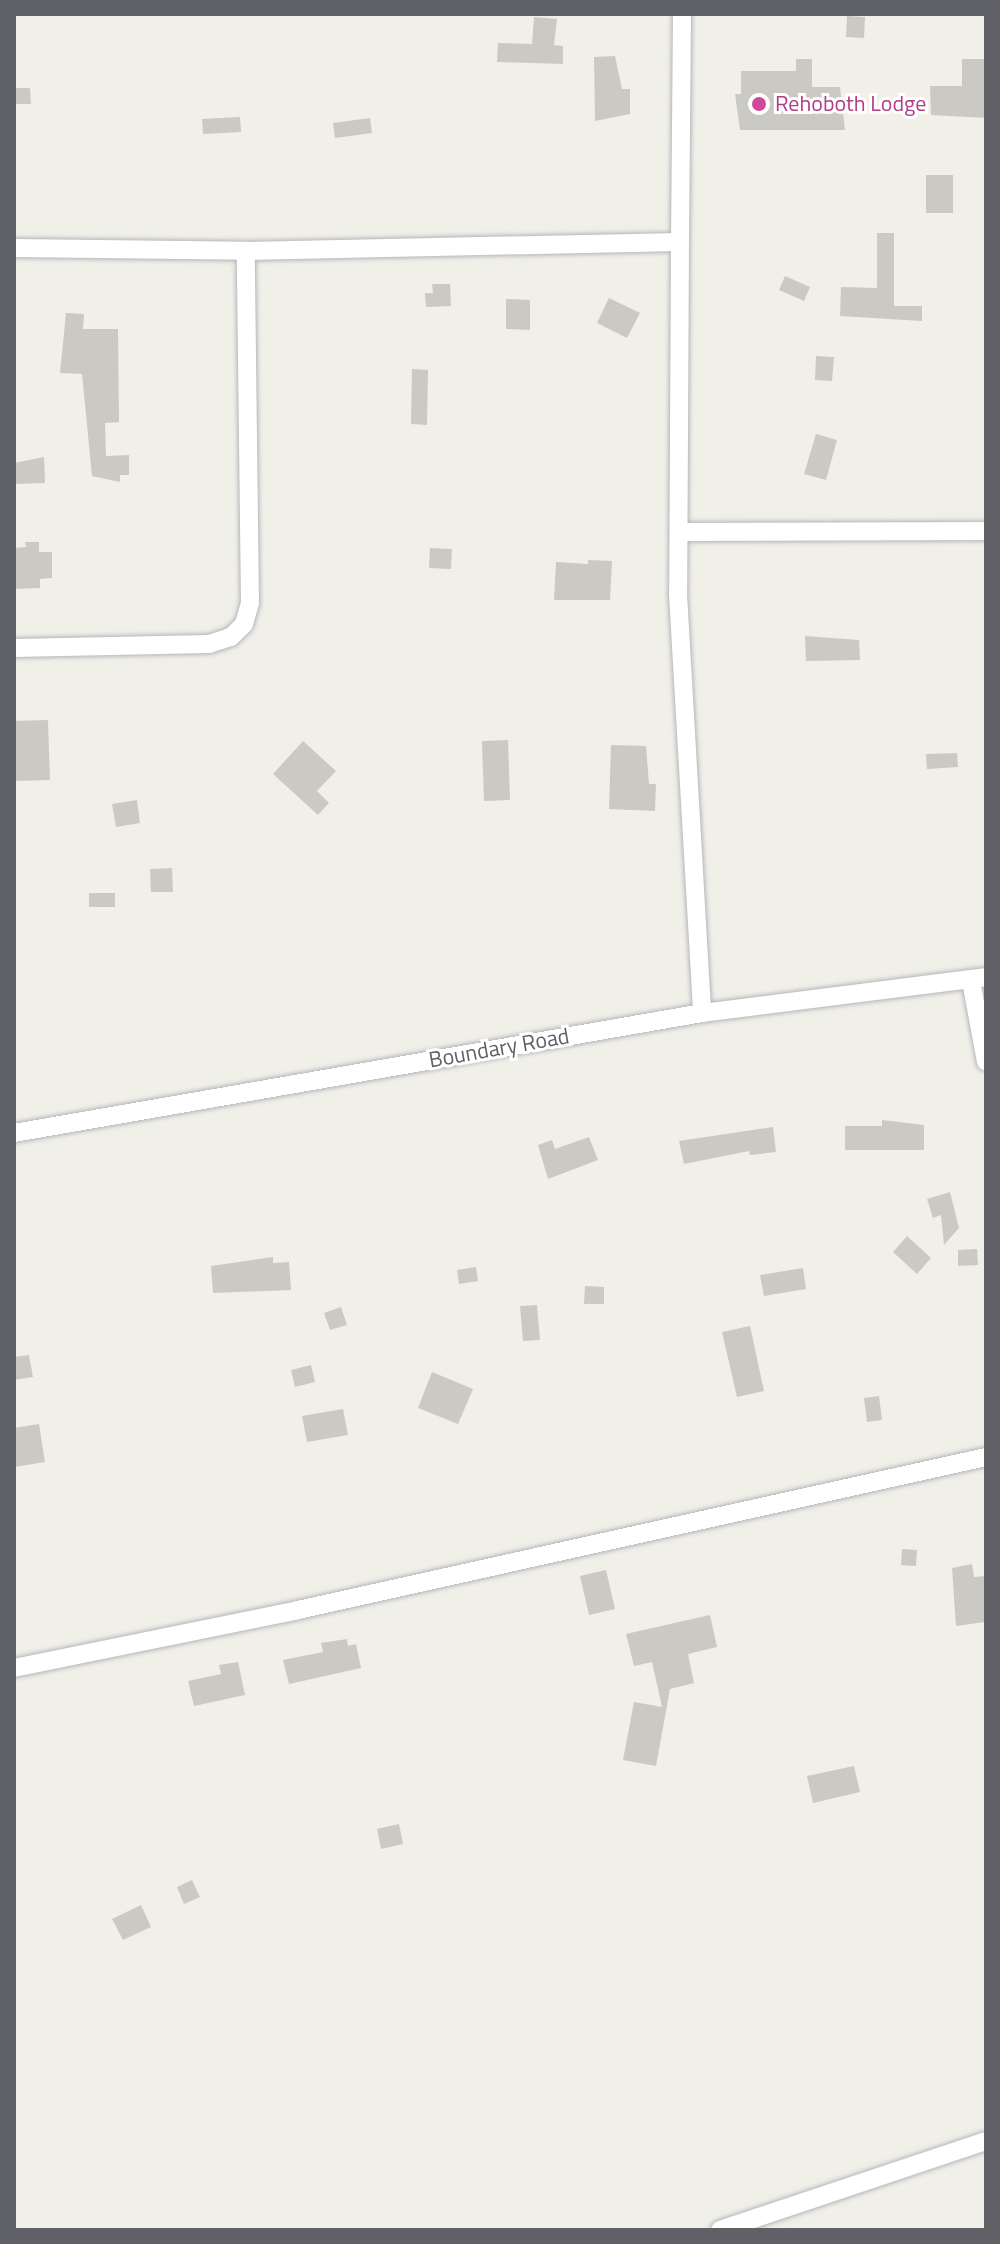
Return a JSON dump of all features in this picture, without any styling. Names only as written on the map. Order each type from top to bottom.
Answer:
[{"type":"street","points":[[682,14],[682,532],[678,594],[702,1013]]},
{"type":"street","points":[[14,248],[246,251],[680,242]]},
{"type":"street","points":[[14,648],[209,644],[231,637],[244,624],[250,603],[246,251]]},
{"type":"street","points":[[682,532],[986,531]]},
{"type":"street","points":[[978,979],[986,1062]]},
{"type":"street","name":"Boundary Road","points":[[14,1133],[702,1013],[978,979]]},
{"type":"street","points":[[14,1668],[986,1457]]},
{"type":"street","points":[[720,2230],[986,2141]]},
{"type":"building","points":[[847,16],[865,17],[864,38],[846,37]]},
{"type":"building","points":[[534,17],[557,19],[554,45],[563,46],[563,64],[497,62],[498,43],[532,44]]},
{"type":"building","points":[[615,56],[622,89],[630,89],[630,114],[595,121],[594,57]]},
{"type":"building","points":[[796,59],[812,59],[812,87],[840,87],[845,130],[740,130],[735,94],[741,94],[741,71],[796,71]]},
{"type":"building","points":[[962,59],[984,59],[986,118],[931,115],[930,86],[962,86]]},
{"type":"building","points":[[14,88],[30,88],[31,104],[14,104]]},
{"type":"building","points":[[240,117],[241,132],[203,134],[202,119]]},
{"type":"building","points":[[370,118],[372,133],[335,138],[333,123]]},
{"type":"building","points":[[926,175],[953,175],[953,213],[926,213]]},
{"type":"building","points":[[877,233],[894,233],[894,306],[922,306],[922,321],[840,316],[841,287],[877,288]]},
{"type":"building","points":[[785,276],[810,287],[804,301],[779,290]]},
{"type":"building","points":[[432,284],[450,284],[451,306],[426,307],[425,293],[433,293]]},
{"type":"building","points":[[609,298],[640,313],[627,338],[597,323]]},
{"type":"building","points":[[506,299],[530,300],[530,330],[506,329]]},
{"type":"building","points":[[66,313],[84,314],[83,329],[118,329],[119,422],[105,423],[106,456],[129,455],[129,475],[120,475],[120,482],[92,476],[82,374],[60,373]]},
{"type":"building","points":[[816,356],[834,357],[832,381],[815,380]]},
{"type":"building","points":[[412,369],[428,370],[427,425],[411,424]]},
{"type":"building","points":[[816,434],[837,440],[826,480],[804,474]]},
{"type":"building","points":[[44,457],[45,483],[14,484],[14,463]]},
{"type":"building","points":[[25,542],[39,542],[39,552],[52,552],[52,578],[40,579],[40,588],[14,589],[14,548],[26,547]]},
{"type":"building","points":[[430,548],[452,549],[451,569],[429,568]]},
{"type":"building","points":[[588,560],[612,561],[610,600],[554,600],[556,562],[588,564]]},
{"type":"building","points":[[805,636],[859,640],[860,660],[806,661]]},
{"type":"building","points":[[48,720],[50,780],[14,781],[14,721]]},
{"type":"building","points":[[508,740],[510,800],[484,801],[482,741]]},
{"type":"building","points":[[303,741],[336,771],[317,791],[329,803],[318,815],[273,774]]},
{"type":"building","points":[[611,745],[646,746],[649,784],[656,784],[655,811],[609,809]]},
{"type":"building","points":[[957,753],[958,767],[927,769],[926,754]]},
{"type":"building","points":[[137,800],[140,823],[116,827],[112,804]]},
{"type":"building","points":[[172,868],[173,892],[151,892],[150,869]]},
{"type":"building","points":[[89,893],[115,893],[115,907],[89,907]]},
{"type":"building","points":[[882,1120],[924,1125],[924,1150],[845,1150],[845,1126],[882,1126]]},
{"type":"building","points":[[773,1127],[776,1152],[750,1155],[749,1151],[684,1164],[679,1141]]},
{"type":"building","points":[[589,1137],[598,1160],[548,1179],[538,1145],[552,1140],[555,1149]]},
{"type":"building","points":[[950,1192],[959,1228],[944,1245],[941,1215],[933,1218],[927,1199]]},
{"type":"building","points":[[907,1236],[931,1258],[917,1274],[893,1252]]},
{"type":"building","points":[[977,1249],[978,1265],[958,1266],[958,1250]]},
{"type":"building","points":[[273,1257],[273,1263],[289,1262],[291,1290],[213,1293],[211,1266]]},
{"type":"building","points":[[476,1267],[478,1281],[459,1284],[457,1270]]},
{"type":"building","points":[[803,1268],[806,1289],[764,1296],[760,1275]]},
{"type":"building","points":[[585,1286],[604,1287],[604,1304],[584,1304]]},
{"type":"building","points":[[537,1305],[540,1340],[523,1341],[520,1306]]},
{"type":"building","points":[[341,1307],[347,1325],[330,1330],[324,1313]]},
{"type":"building","points":[[750,1326],[764,1391],[737,1397],[722,1332]]},
{"type":"building","points":[[29,1355],[33,1377],[14,1380],[14,1357]]},
{"type":"building","points":[[311,1365],[315,1382],[295,1387],[291,1370]]},
{"type":"building","points":[[432,1372],[473,1389],[458,1424],[418,1408]]},
{"type":"building","points":[[879,1396],[882,1420],[867,1422],[864,1398]]},
{"type":"building","points":[[343,1409],[348,1435],[307,1442],[302,1416]]},
{"type":"building","points":[[39,1424],[45,1462],[14,1467],[14,1428]]},
{"type":"building","points":[[902,1549],[917,1550],[916,1566],[901,1565]]},
{"type":"building","points":[[972,1564],[974,1577],[986,1576],[985,1622],[956,1626],[952,1568]]},
{"type":"building","points":[[606,1570],[615,1609],[589,1615],[580,1576]]},
{"type":"building","points":[[710,1615],[717,1647],[688,1654],[694,1683],[670,1689],[656,1766],[623,1760],[634,1702],[662,1707],[652,1662],[634,1666],[626,1634]]},
{"type":"building","points":[[347,1639],[348,1646],[356,1644],[361,1668],[289,1684],[283,1660],[323,1652],[321,1643]]},
{"type":"building","points":[[238,1662],[245,1695],[194,1706],[188,1681],[221,1674],[219,1665]]},
{"type":"building","points":[[854,1766],[860,1792],[813,1803],[807,1776]]},
{"type":"building","points":[[399,1824],[403,1844],[381,1849],[377,1829]]},
{"type":"building","points":[[192,1880],[200,1897],[184,1904],[177,1887]]},
{"type":"building","points":[[141,1905],[151,1927],[123,1940],[112,1919]]},
{"type":"place","name":"Rehoboth Lodge","points":[[759,104]]}]
